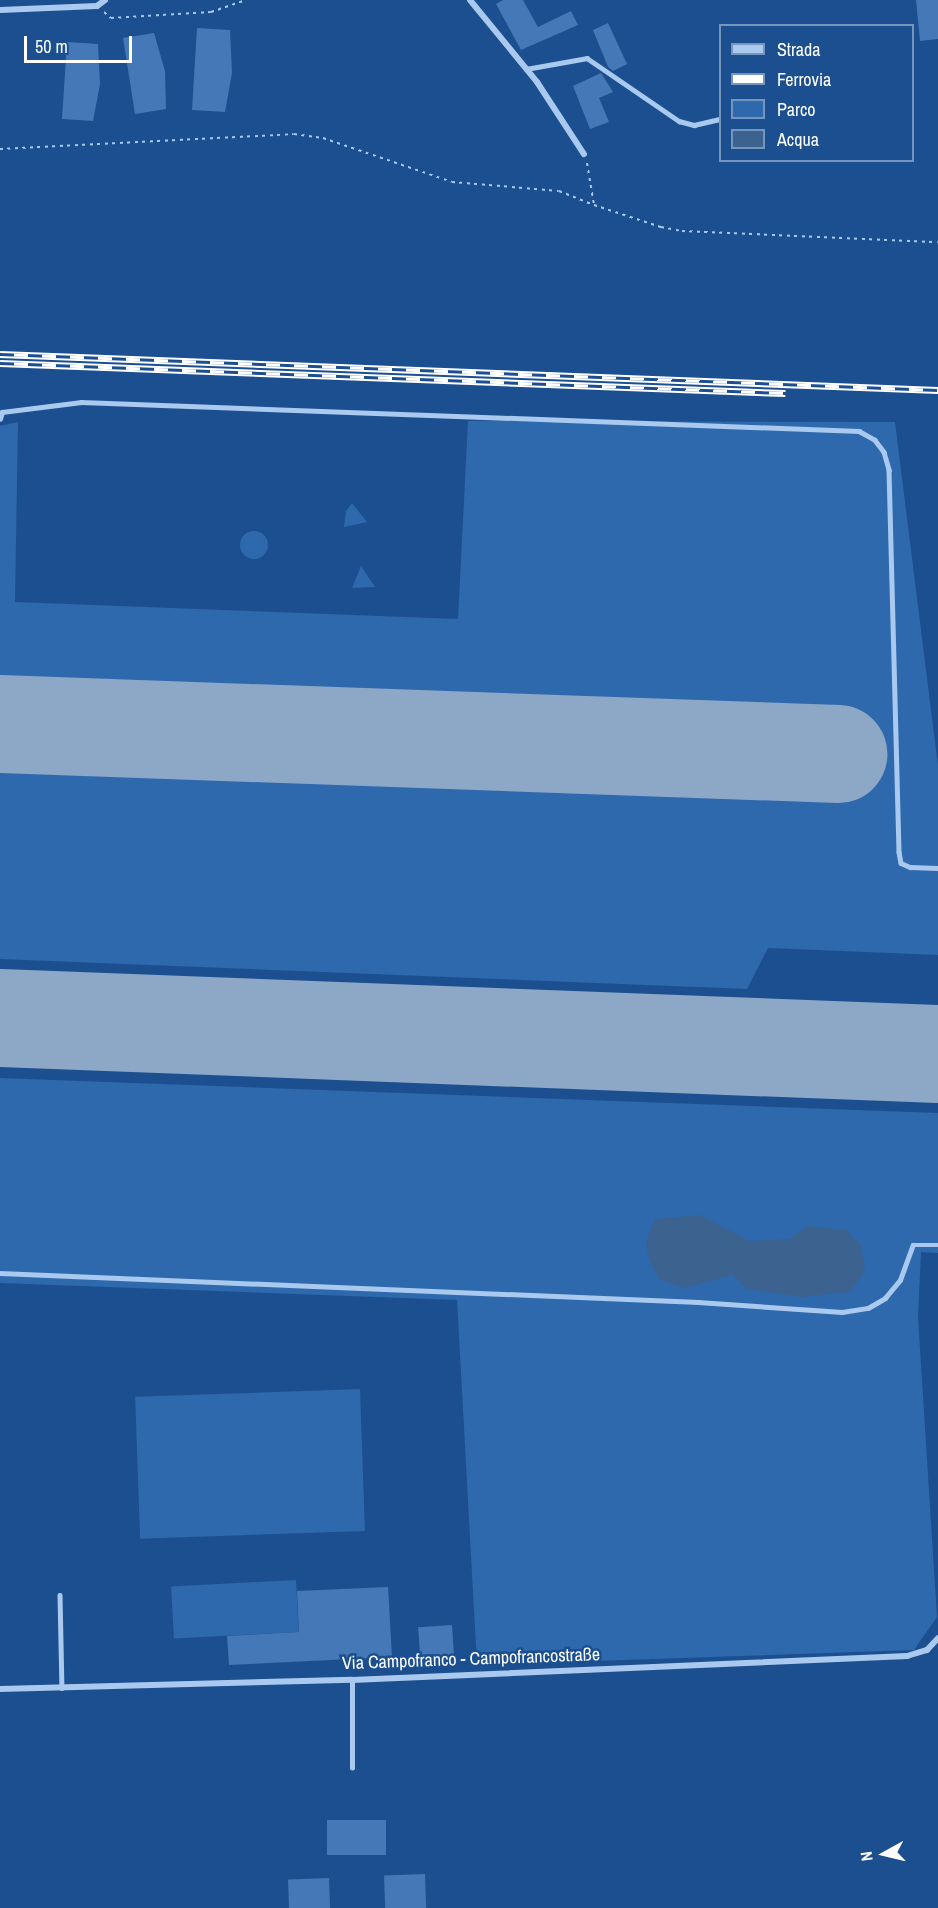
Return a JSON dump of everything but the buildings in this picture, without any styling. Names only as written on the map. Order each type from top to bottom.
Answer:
[{"type":"street","points":[[470,0],[526,69],[584,154]]},
{"type":"street","points":[[0,10],[104,2]]},
{"type":"street","name":"Via Campofranco - Campofrancostraße","points":[[0,1689],[352,1680],[907,1656],[927,1650],[938,1638]]},
{"type":"lane","points":[[526,69],[587,58],[679,121],[694,125],[719,119]]},
{"type":"lane","points":[[0,419],[2,412],[81,402],[859,431],[875,440],[884,452],[889,470],[899,852],[902,863],[910,867],[938,868]]},
{"type":"lane","points":[[0,1273],[686,1301],[842,1312],[868,1308],[885,1298],[900,1280],[913,1245],[938,1245]]},
{"type":"lane","points":[[60,1594],[62,1688]]},
{"type":"lane","points":[[352,1680],[352,1768]]},
{"type":"path","points":[[104,2],[104,15],[111,18],[211,12],[246,0]]},
{"type":"path","points":[[0,149],[294,134],[323,138],[452,183],[559,191],[594,205],[682,231],[938,242]]},
{"type":"path","points":[[584,154],[594,205]]},
{"type":"green space","points":[[468,421],[895,422],[938,766],[938,955],[768,948],[747,989],[0,959],[0,426],[18,422],[15,602],[458,619]]},
{"type":"green space","points":[[352,503],[367,522],[344,527],[346,511]]},
{"type":"green space","points":[[254,531],[264,535],[268,545],[264,555],[254,559],[244,555],[240,545],[244,535]]},
{"type":"green space","points":[[361,566],[375,587],[352,588]]},
{"type":"green space","points":[[0,1078],[938,1113],[938,1253],[921,1252],[918,1317],[937,1617],[914,1650],[477,1665],[457,1300],[0,1283]]},
{"type":"green space","points":[[360,1389],[365,1531],[140,1539],[135,1397]]},
{"type":"green space","points":[[296,1580],[299,1632],[174,1638],[171,1587]]},
{"type":"water","points":[[700,1215],[749,1241],[790,1239],[808,1226],[846,1230],[861,1245],[865,1271],[850,1292],[802,1297],[747,1289],[732,1275],[684,1288],[659,1279],[649,1260],[646,1242],[655,1219]]},
{"type":"runway","points":[[0,724],[838,754]]},
{"type":"runway","points":[[0,1018],[938,1054]]},
{"type":"railway","points":[[0,354],[938,390]]},
{"type":"railway","points":[[0,363],[785,393]]}]
